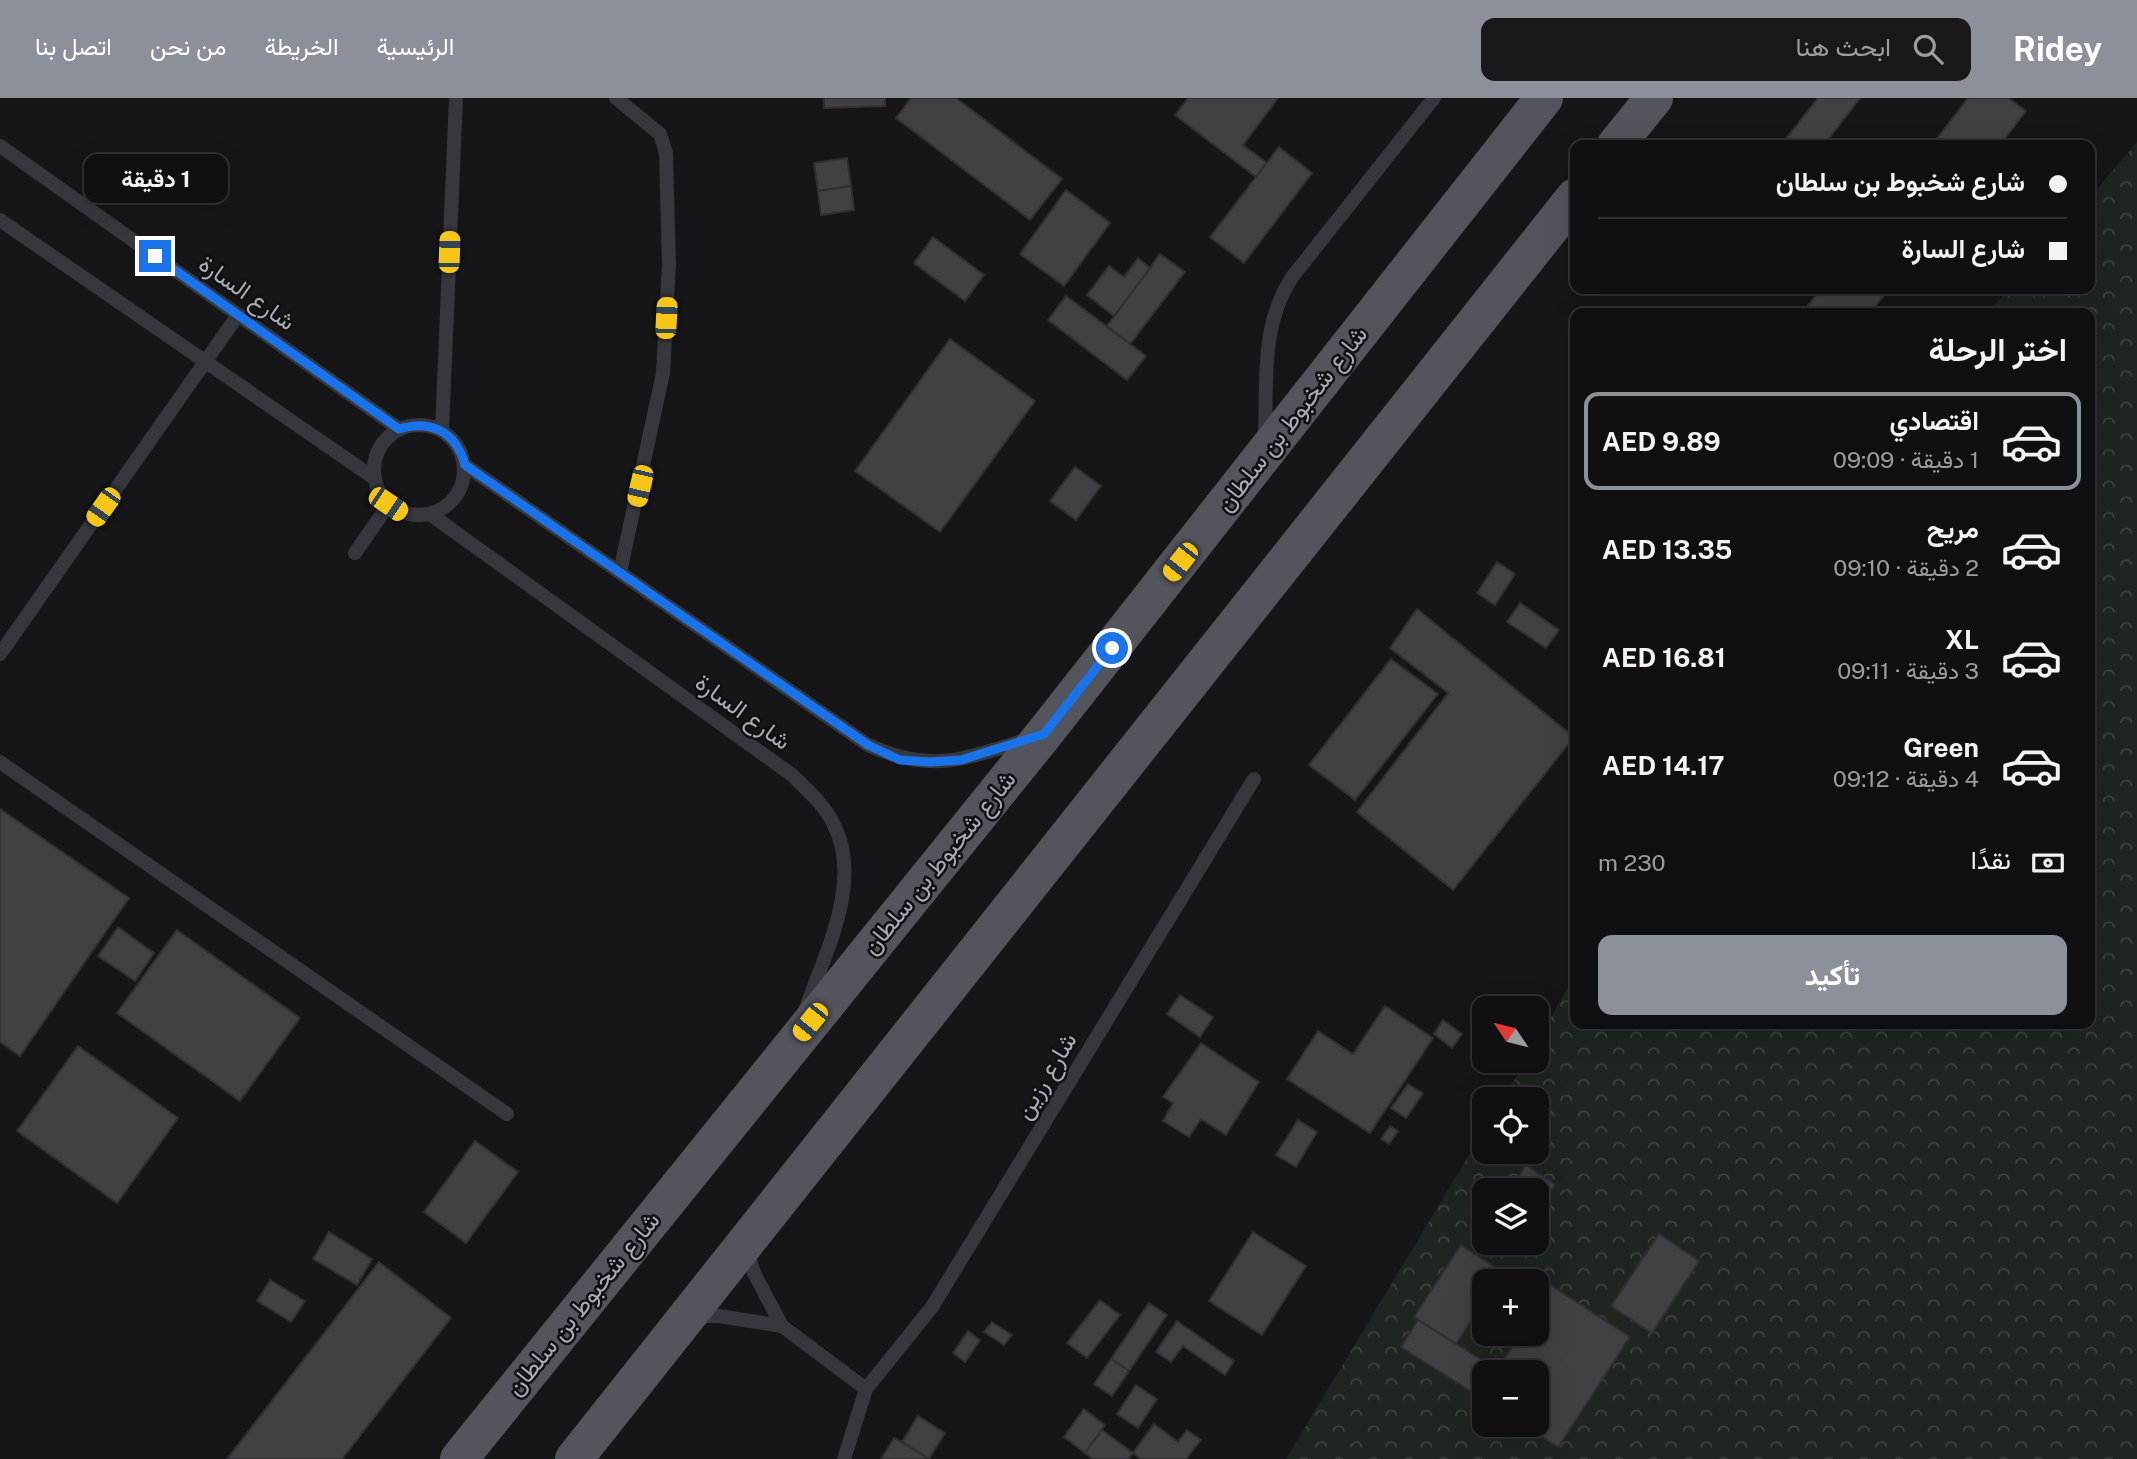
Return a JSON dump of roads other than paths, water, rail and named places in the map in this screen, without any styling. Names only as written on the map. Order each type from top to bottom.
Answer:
[{"type":"main road","name":"شارع شخبوط بن سلطان","points":[[459,1459],[1044,734],[1544,98]]},
{"type":"main road","points":[[1620,140],[1654,98]]},
{"type":"main road","points":[[574,1459],[1570,203]]},
{"type":"lane","points":[[442,430],[456,98]]},
{"type":"lane","points":[[616,98],[660,134],[666,153],[669,264],[663,373],[620,572]]},
{"type":"lane","points":[[1264,454],[1268,339],[1275,305],[1293,276],[1434,98]]},
{"type":"lane","name":"شارع السارة","points":[[0,146],[399,429]]},
{"type":"lane","points":[[0,220],[374,478]]},
{"type":"lane","points":[[0,654],[238,315]]},
{"type":"lane","points":[[428,425],[442,430],[457,445],[465,465],[464,481],[457,496],[445,508],[430,514],[401,512],[388,504],[379,492],[374,478],[379,450],[399,429],[428,425]]},
{"type":"lane","name":"شارع السارة","points":[[465,465],[868,745],[900,760],[961,760],[1044,734]]},
{"type":"lane","points":[[355,553],[388,504]]},
{"type":"lane","name":"شارع السارة","points":[[430,514],[792,775],[815,797],[834,824],[842,847],[844,884],[837,920],[794,1042]]},
{"type":"lane","points":[[0,762],[507,1114]]},
{"type":"lane","name":"شارع رزين","points":[[845,1459],[866,1389],[932,1307],[1254,779]]},
{"type":"lane","points":[[745,1244],[754,1273],[782,1326],[866,1389]]},
{"type":"lane","points":[[688,1317],[719,1316],[782,1326]]}]
